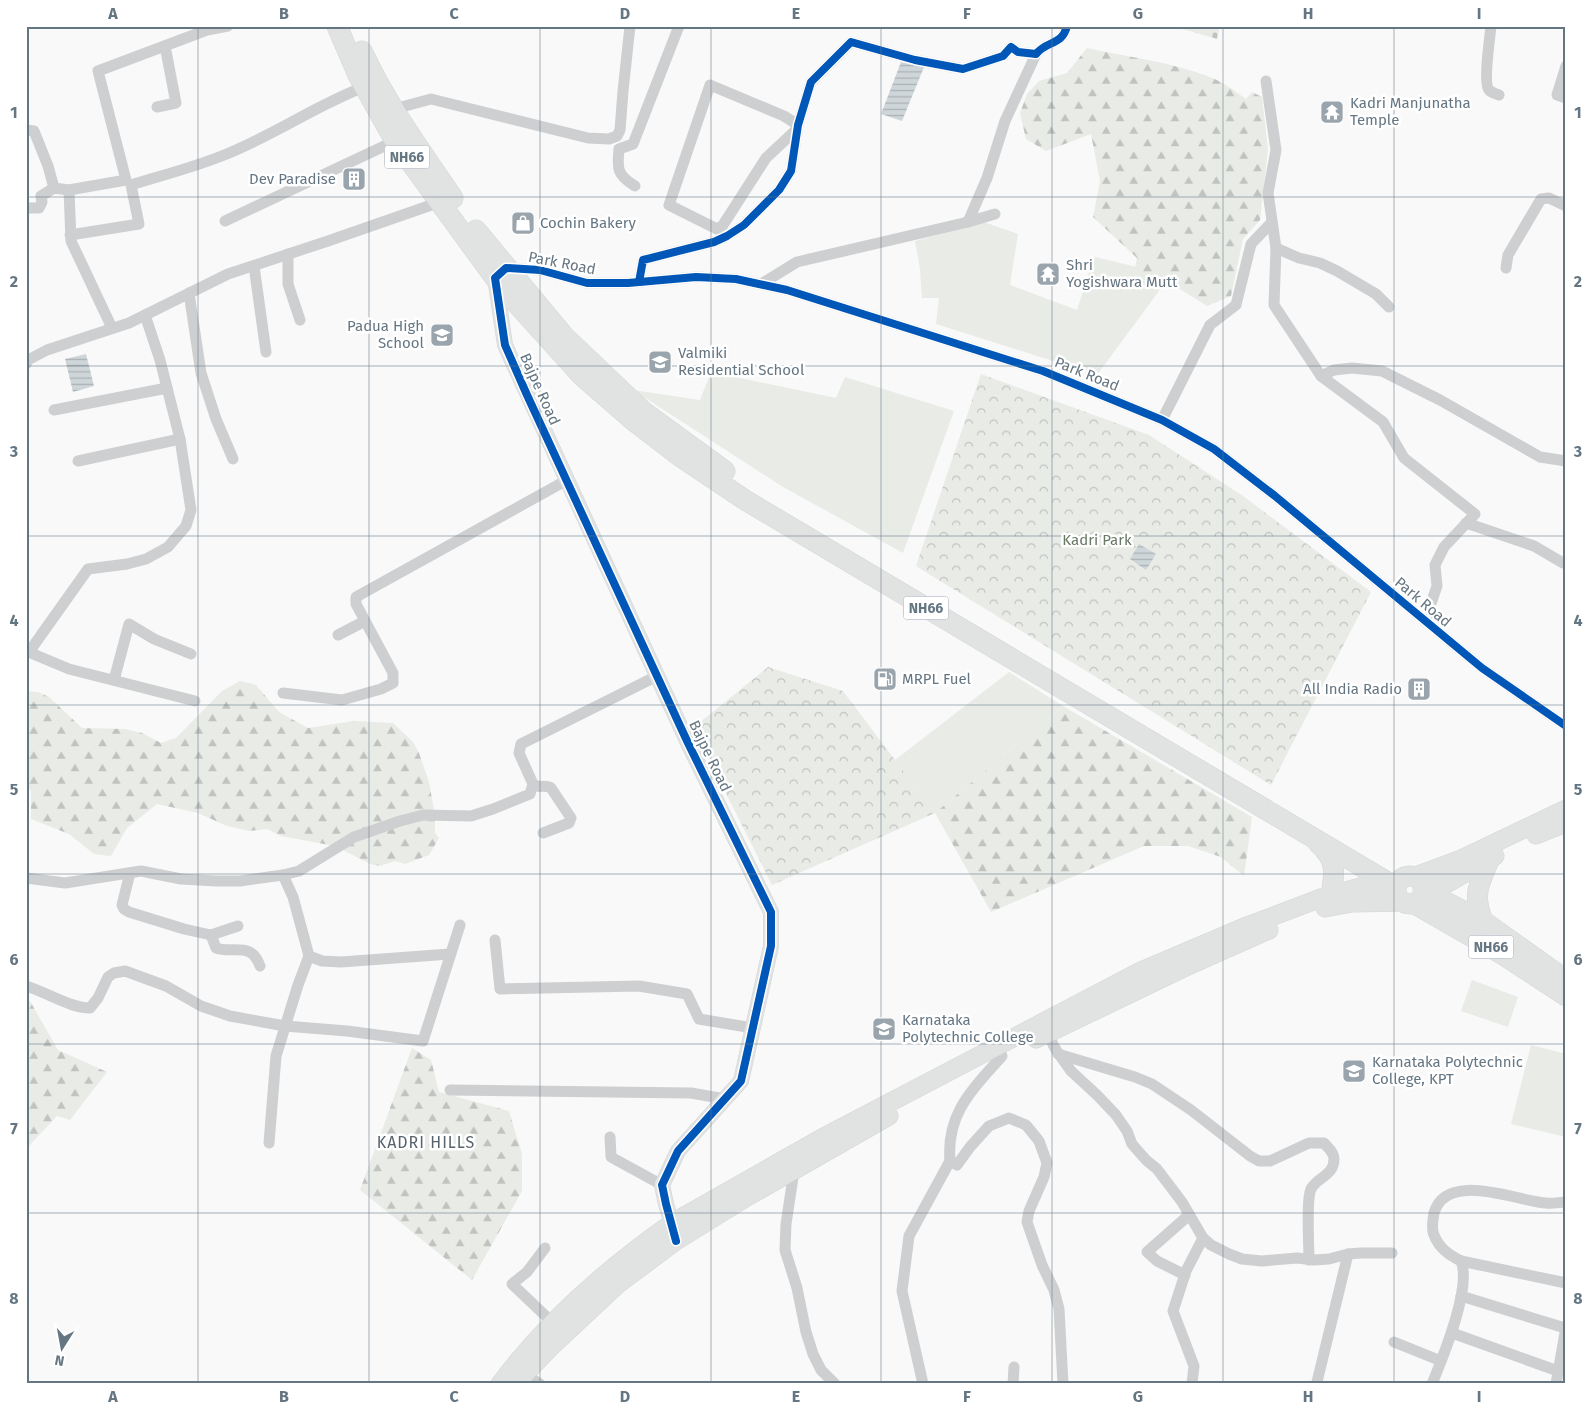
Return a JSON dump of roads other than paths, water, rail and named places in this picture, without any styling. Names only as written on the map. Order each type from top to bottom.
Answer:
[{"type":"highway","name":"NH66","points":[[337,26],[364,86],[395,141],[440,202],[501,273],[581,375],[678,456],[745,500],[1311,836],[1409,889],[1483,921],[1566,980]]},
{"type":"highway","name":"NH66","points":[[351,26],[369,66],[394,109],[469,221],[501,273],[644,412],[735,477],[1095,693],[1409,889],[1497,951],[1566,996]]},
{"type":"highway","points":[[1311,836],[1328,852],[1334,869],[1331,895]]},
{"type":"highway","points":[[1483,921],[1476,903],[1477,894],[1489,860]]},
{"type":"main road","points":[[522,1379],[554,1344],[617,1285],[676,1241],[747,1197],[1141,971],[1242,928],[1312,906],[1331,895],[1364,886],[1409,889],[1459,860],[1566,809]]},
{"type":"main road","points":[[1312,906],[1352,903],[1409,889],[1448,883],[1511,845],[1566,823]]},
{"type":"main road","points":[[500,1384],[515,1364],[574,1301],[672,1223],[822,1138],[1008,1049],[1047,1033],[1190,965],[1308,912],[1312,906]]},
{"type":"street","points":[[26,208],[39,208],[42,196],[54,188],[69,190],[126,180],[98,71],[207,30],[228,26]]},
{"type":"street","points":[[394,109],[431,99],[588,138],[610,139],[617,136],[620,130],[630,26]]},
{"type":"street","points":[[635,186],[625,180],[618,167],[619,149],[633,144],[679,26]]},
{"type":"street","points":[[968,222],[987,178],[1005,121],[1036,54],[1047,44],[1056,42],[1061,38],[1065,34],[1067,26]]},
{"type":"street","points":[[1491,26],[1486,70],[1487,86],[1490,91],[1499,95]]},
{"type":"street","points":[[639,282],[643,260],[714,242],[735,232],[779,190],[791,171],[797,127],[811,82],[851,42],[915,60],[963,69],[1003,56],[1011,46],[1018,52],[1036,54]]},
{"type":"street","points":[[157,107],[176,103],[165,46]]},
{"type":"street","points":[[1566,66],[1557,95],[1566,98]]},
{"type":"street","points":[[1266,80],[1276,150],[1268,193],[1276,248],[1274,305],[1321,376],[1383,422],[1404,458],[1474,514],[1444,547],[1435,565],[1436,586],[1425,621]]},
{"type":"street","points":[[70,235],[139,224],[131,185],[219,157],[281,129],[364,86]]},
{"type":"street","points":[[710,86],[784,116],[797,127],[766,158],[723,225],[717,229],[669,205],[710,86]]},
{"type":"street","points":[[26,130],[34,131],[48,166],[54,188]]},
{"type":"street","points":[[225,221],[395,141]]},
{"type":"street","points":[[69,190],[70,240],[112,328]]},
{"type":"street","points":[[1506,268],[1508,255],[1541,199],[1548,198],[1566,206]]},
{"type":"street","points":[[26,364],[28,360],[47,350],[129,323],[228,274],[440,202]]},
{"type":"street","points":[[761,284],[797,262],[995,214]]},
{"type":"street","points":[[1162,420],[1210,325],[1236,305],[1252,244],[1272,222]]},
{"type":"street","points":[[1276,248],[1337,271],[1376,294],[1389,307]]},
{"type":"street","points":[[288,254],[288,284],[300,320]]},
{"type":"street","points":[[254,266],[266,352]]},
{"type":"street","name":"Park Road","points":[[501,273],[540,270],[587,283],[639,282],[696,277],[736,279],[761,284],[787,290],[1043,371],[1162,420],[1214,449],[1260,484],[1482,668],[1566,726]]},
{"type":"street","name":"Bajpe Road","points":[[501,273],[505,345],[688,743],[771,912],[771,946],[741,1081],[678,1151],[662,1185]]},
{"type":"street","points":[[188,293],[201,373],[216,419],[233,459]]},
{"type":"street","points":[[145,315],[160,360],[180,439],[191,510],[186,526],[168,547],[146,559],[127,564],[88,569],[27,651],[70,669],[195,701]]},
{"type":"street","points":[[1321,376],[1334,370],[1352,368],[1382,371],[1440,400],[1540,457],[1566,461]]},
{"type":"street","points":[[54,410],[167,388]]},
{"type":"street","points":[[78,461],[180,439]]},
{"type":"street","points":[[283,693],[342,700],[381,689],[393,683],[394,673],[356,604],[356,597],[567,480]]},
{"type":"street","points":[[1466,523],[1534,546],[1563,563],[1566,562]]},
{"type":"street","points":[[338,635],[365,621]]},
{"type":"street","points":[[114,680],[129,624],[154,639],[191,654]]},
{"type":"street","points":[[26,878],[65,884],[141,872],[181,879],[240,881],[300,871],[354,837],[400,821],[423,815],[471,816],[530,794],[533,784],[519,752],[521,744],[658,676]]},
{"type":"street","points":[[533,784],[551,788],[571,818],[569,823],[543,833]]},
{"type":"street","points":[[130,873],[122,905],[124,910],[184,929],[211,935],[238,926]]},
{"type":"street","points":[[269,1143],[276,1056],[308,956],[293,897],[283,875]]},
{"type":"street","points":[[26,986],[82,1008],[90,1008],[98,998],[108,977],[114,973],[124,971],[166,986],[201,1006],[230,1016],[285,1026],[347,1031],[423,1041],[460,925]]},
{"type":"street","points":[[211,935],[216,948],[248,951],[258,959],[260,966]]},
{"type":"street","points":[[495,940],[500,989],[639,986],[686,994],[699,1019],[753,1028]]},
{"type":"street","points":[[308,956],[322,961],[341,962],[450,954]]},
{"type":"street","points":[[1047,1033],[1058,1054],[1071,1071],[1116,1115],[1127,1131],[1132,1144],[1146,1160],[1158,1169],[1203,1238],[1229,1254],[1242,1259],[1262,1261],[1297,1258],[1309,1260],[1329,1259],[1348,1254],[1392,1253]]},
{"type":"street","points":[[924,1384],[902,1291],[909,1236],[950,1161],[949,1147],[955,1120],[966,1097],[1008,1049]]},
{"type":"street","points":[[1058,1054],[1136,1077],[1152,1084],[1191,1110],[1259,1161],[1270,1161],[1309,1143],[1324,1143],[1332,1151],[1334,1158],[1333,1166],[1326,1176],[1311,1188],[1308,1200],[1309,1260]]},
{"type":"street","points":[[450,1090],[690,1093],[725,1099]]},
{"type":"street","points":[[950,1161],[957,1165],[989,1126],[1008,1118],[1026,1125],[1039,1141],[1047,1163],[1044,1177],[1029,1210],[1027,1222],[1042,1265],[1054,1290],[1059,1309],[1063,1384]]},
{"type":"street","points":[[610,1136],[611,1157],[662,1185],[676,1241]]},
{"type":"street","points":[[794,1171],[786,1224],[785,1250],[797,1288],[806,1332],[813,1354],[821,1370],[835,1384]]},
{"type":"street","points":[[1566,1202],[1547,1203],[1481,1191],[1459,1190],[1445,1196],[1437,1204],[1433,1218],[1433,1234],[1439,1244],[1448,1254],[1461,1261],[1566,1283]]},
{"type":"street","points":[[1185,1275],[1157,1261],[1147,1252],[1189,1215]]},
{"type":"street","points":[[1192,1384],[1194,1366],[1173,1311],[1185,1275],[1203,1238]]},
{"type":"street","points":[[545,1248],[527,1272],[512,1284],[553,1323]]},
{"type":"street","points":[[1318,1384],[1321,1361],[1348,1254]]},
{"type":"street","points":[[1432,1384],[1452,1333],[1461,1296],[1464,1268],[1461,1261]]},
{"type":"street","points":[[1461,1296],[1565,1330],[1556,1384]]},
{"type":"street","points":[[1452,1333],[1558,1371]]},
{"type":"street","points":[[1394,1342],[1440,1361]]},
{"type":"street","points":[[1013,1384],[1014,1367]]},
{"type":"street","points":[[522,1379],[540,1384]]},
{"type":"place","name":"Kadri Manjunatha Temple","points":[[1332,112]]},
{"type":"place","name":"Dev Paradise","points":[[354,179]]},
{"type":"place","name":"Cochin Bakery","points":[[523,223]]},
{"type":"place","name":"Shri Yogishwara Mutt","points":[[1048,274]]},
{"type":"place","name":"Padua High School","points":[[442,335]]},
{"type":"place","name":"Valmiki Residential School","points":[[660,362]]},
{"type":"place","name":"MRPL Fuel","points":[[885,679]]},
{"type":"place","name":"All India Radio","points":[[1419,689]]},
{"type":"place","name":"Karnataka Polytechnic College","points":[[884,1029]]},
{"type":"place","name":"Karnataka Polytechnic College, KPT","points":[[1354,1071]]},
{"type":"district","name":"KADRI HILLS","points":[[426,1142]]},
{"type":"park label","name":"Kadri Park","points":[[1097,540]]}]
